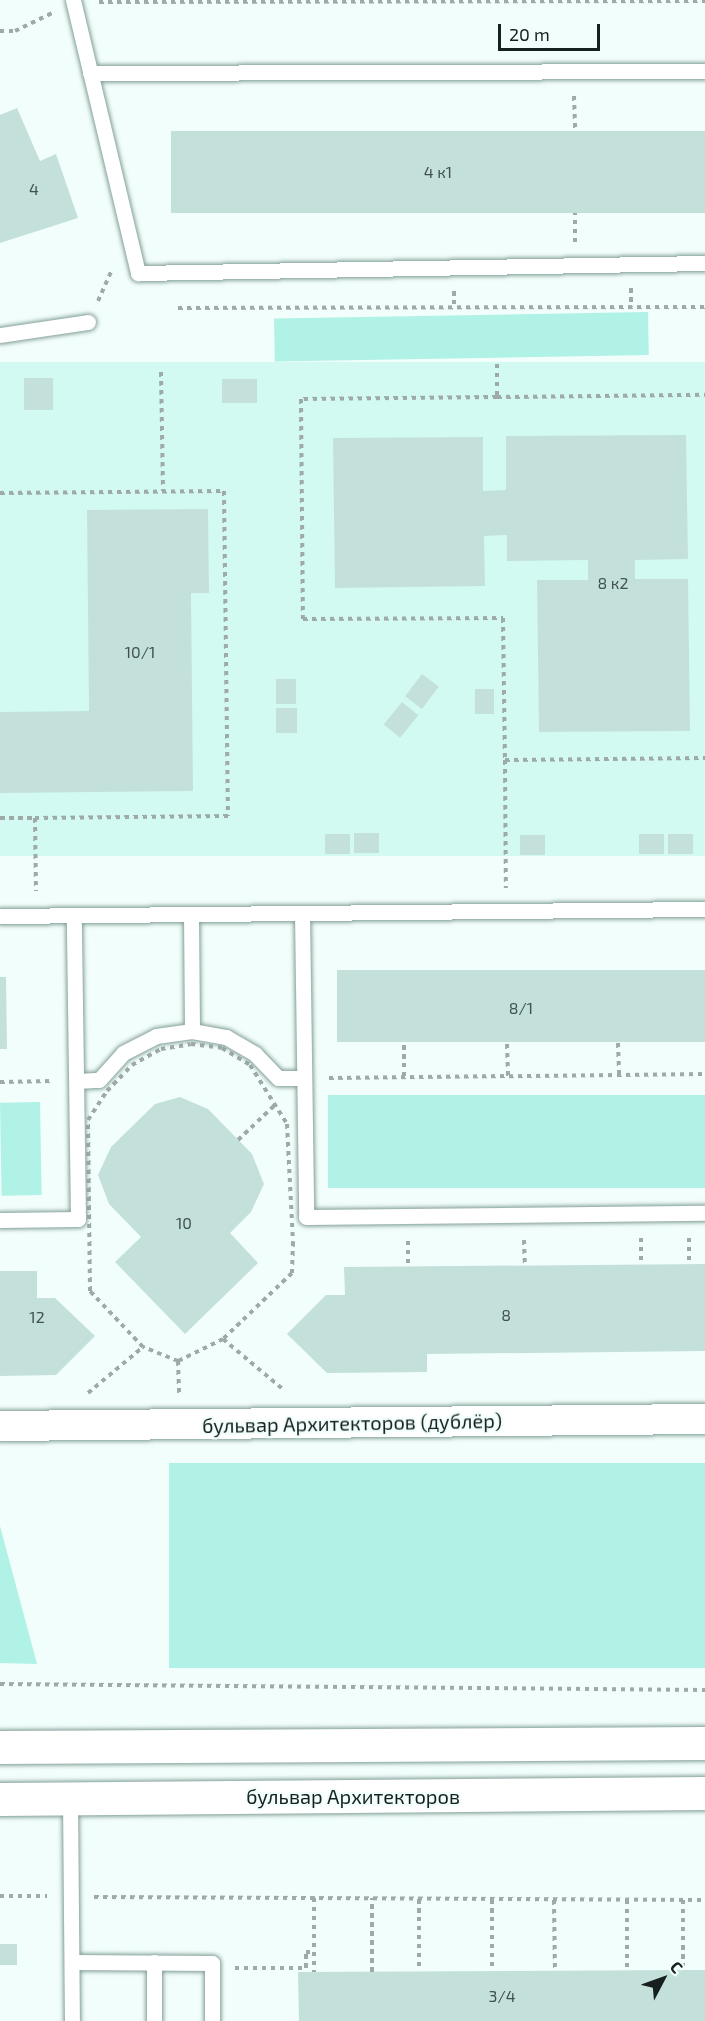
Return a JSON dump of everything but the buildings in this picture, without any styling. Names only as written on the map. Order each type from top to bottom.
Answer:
[{"type":"main road","points":[[0,1747],[705,1743]]},
{"type":"main road","name":"бульвар Архитекторов","points":[[0,1799],[705,1793]]},
{"type":"street","name":"бульвар Архитекторов (дублёр)","points":[[0,1426],[705,1419]]},
{"type":"lane","points":[[73,1],[138,273],[705,263]]},
{"type":"lane","points":[[90,73],[705,71]]},
{"type":"lane","points":[[0,335],[88,322]]},
{"type":"lane","points":[[0,916],[705,909]]},
{"type":"lane","points":[[302,913],[306,1217],[705,1213]]},
{"type":"lane","points":[[191,914],[192,1031]]},
{"type":"lane","points":[[0,1220],[78,1219],[75,915]]},
{"type":"lane","points":[[77,1081],[99,1080],[123,1053],[156,1036],[192,1031],[226,1037],[255,1054],[278,1078],[304,1078]]},
{"type":"lane","points":[[70,1798],[72,2021]]},
{"type":"lane","points":[[72,1962],[212,1963],[212,2021]]},
{"type":"lane","points":[[154,1962],[154,2021]]},
{"type":"path","points":[[0,31],[15,31],[73,1],[705,1]]},
{"type":"path","points":[[574,96],[575,131]]},
{"type":"path","points":[[575,213],[575,252]]},
{"type":"path","points":[[178,308],[705,307]]},
{"type":"path","points":[[497,364],[497,397]]},
{"type":"path","points":[[161,372],[163,491]]},
{"type":"path","points":[[506,911],[503,618],[303,619],[301,399],[705,395]]},
{"type":"path","points":[[0,493],[224,491],[228,816],[0,818]]},
{"type":"path","points":[[505,760],[705,758]]},
{"type":"path","points":[[35,818],[36,916]]},
{"type":"path","points":[[618,1043],[619,1075]]},
{"type":"path","points":[[88,1120],[107,1091],[132,1065],[161,1049],[191,1044],[222,1048],[250,1065],[287,1124],[293,1178],[292,1273],[224,1340],[178,1361],[143,1347],[90,1291]]},
{"type":"path","points":[[507,1044],[508,1076]]},
{"type":"path","points":[[404,1045],[404,1077]]},
{"type":"path","points":[[304,1078],[705,1074]]},
{"type":"path","points":[[0,1082],[77,1081]]},
{"type":"path","points":[[238,1140],[276,1104]]},
{"type":"path","points":[[641,1238],[641,1264]]},
{"type":"path","points":[[689,1238],[689,1264]]},
{"type":"path","points":[[524,1240],[525,1265]]},
{"type":"path","points":[[408,1241],[408,1266]]},
{"type":"path","points":[[224,1340],[289,1395]]},
{"type":"path","points":[[84,1397],[143,1347]]},
{"type":"path","points":[[178,1361],[179,1403]]},
{"type":"path","points":[[0,1684],[705,1690]]},
{"type":"path","points":[[0,1896],[705,1900]]},
{"type":"path","points":[[314,1898],[314,1971]]},
{"type":"path","points":[[372,1898],[372,1972]]},
{"type":"path","points":[[418,1899],[419,1971]]},
{"type":"path","points":[[492,1899],[492,1971]]},
{"type":"path","points":[[554,1900],[555,1971]]},
{"type":"path","points":[[627,1900],[627,1971]]},
{"type":"path","points":[[682,1900],[683,1970]]},
{"type":"path","points":[[212,1968],[306,1968],[306,1952],[314,1952]]},
{"type":"shaded area","points":[[648,312],[649,355],[275,362],[274,319]]},
{"type":"shaded area","points":[[0,362],[705,362],[705,856],[0,856]]},
{"type":"shaded area","points":[[328,1095],[705,1095],[705,1188],[328,1188]]},
{"type":"shaded area","points":[[40,1102],[42,1195],[2,1196],[0,1103]]},
{"type":"shaded area","points":[[169,1463],[705,1463],[705,1668],[169,1668]]},
{"type":"shaded area","points":[[0,1526],[37,1664],[0,1663]]}]
